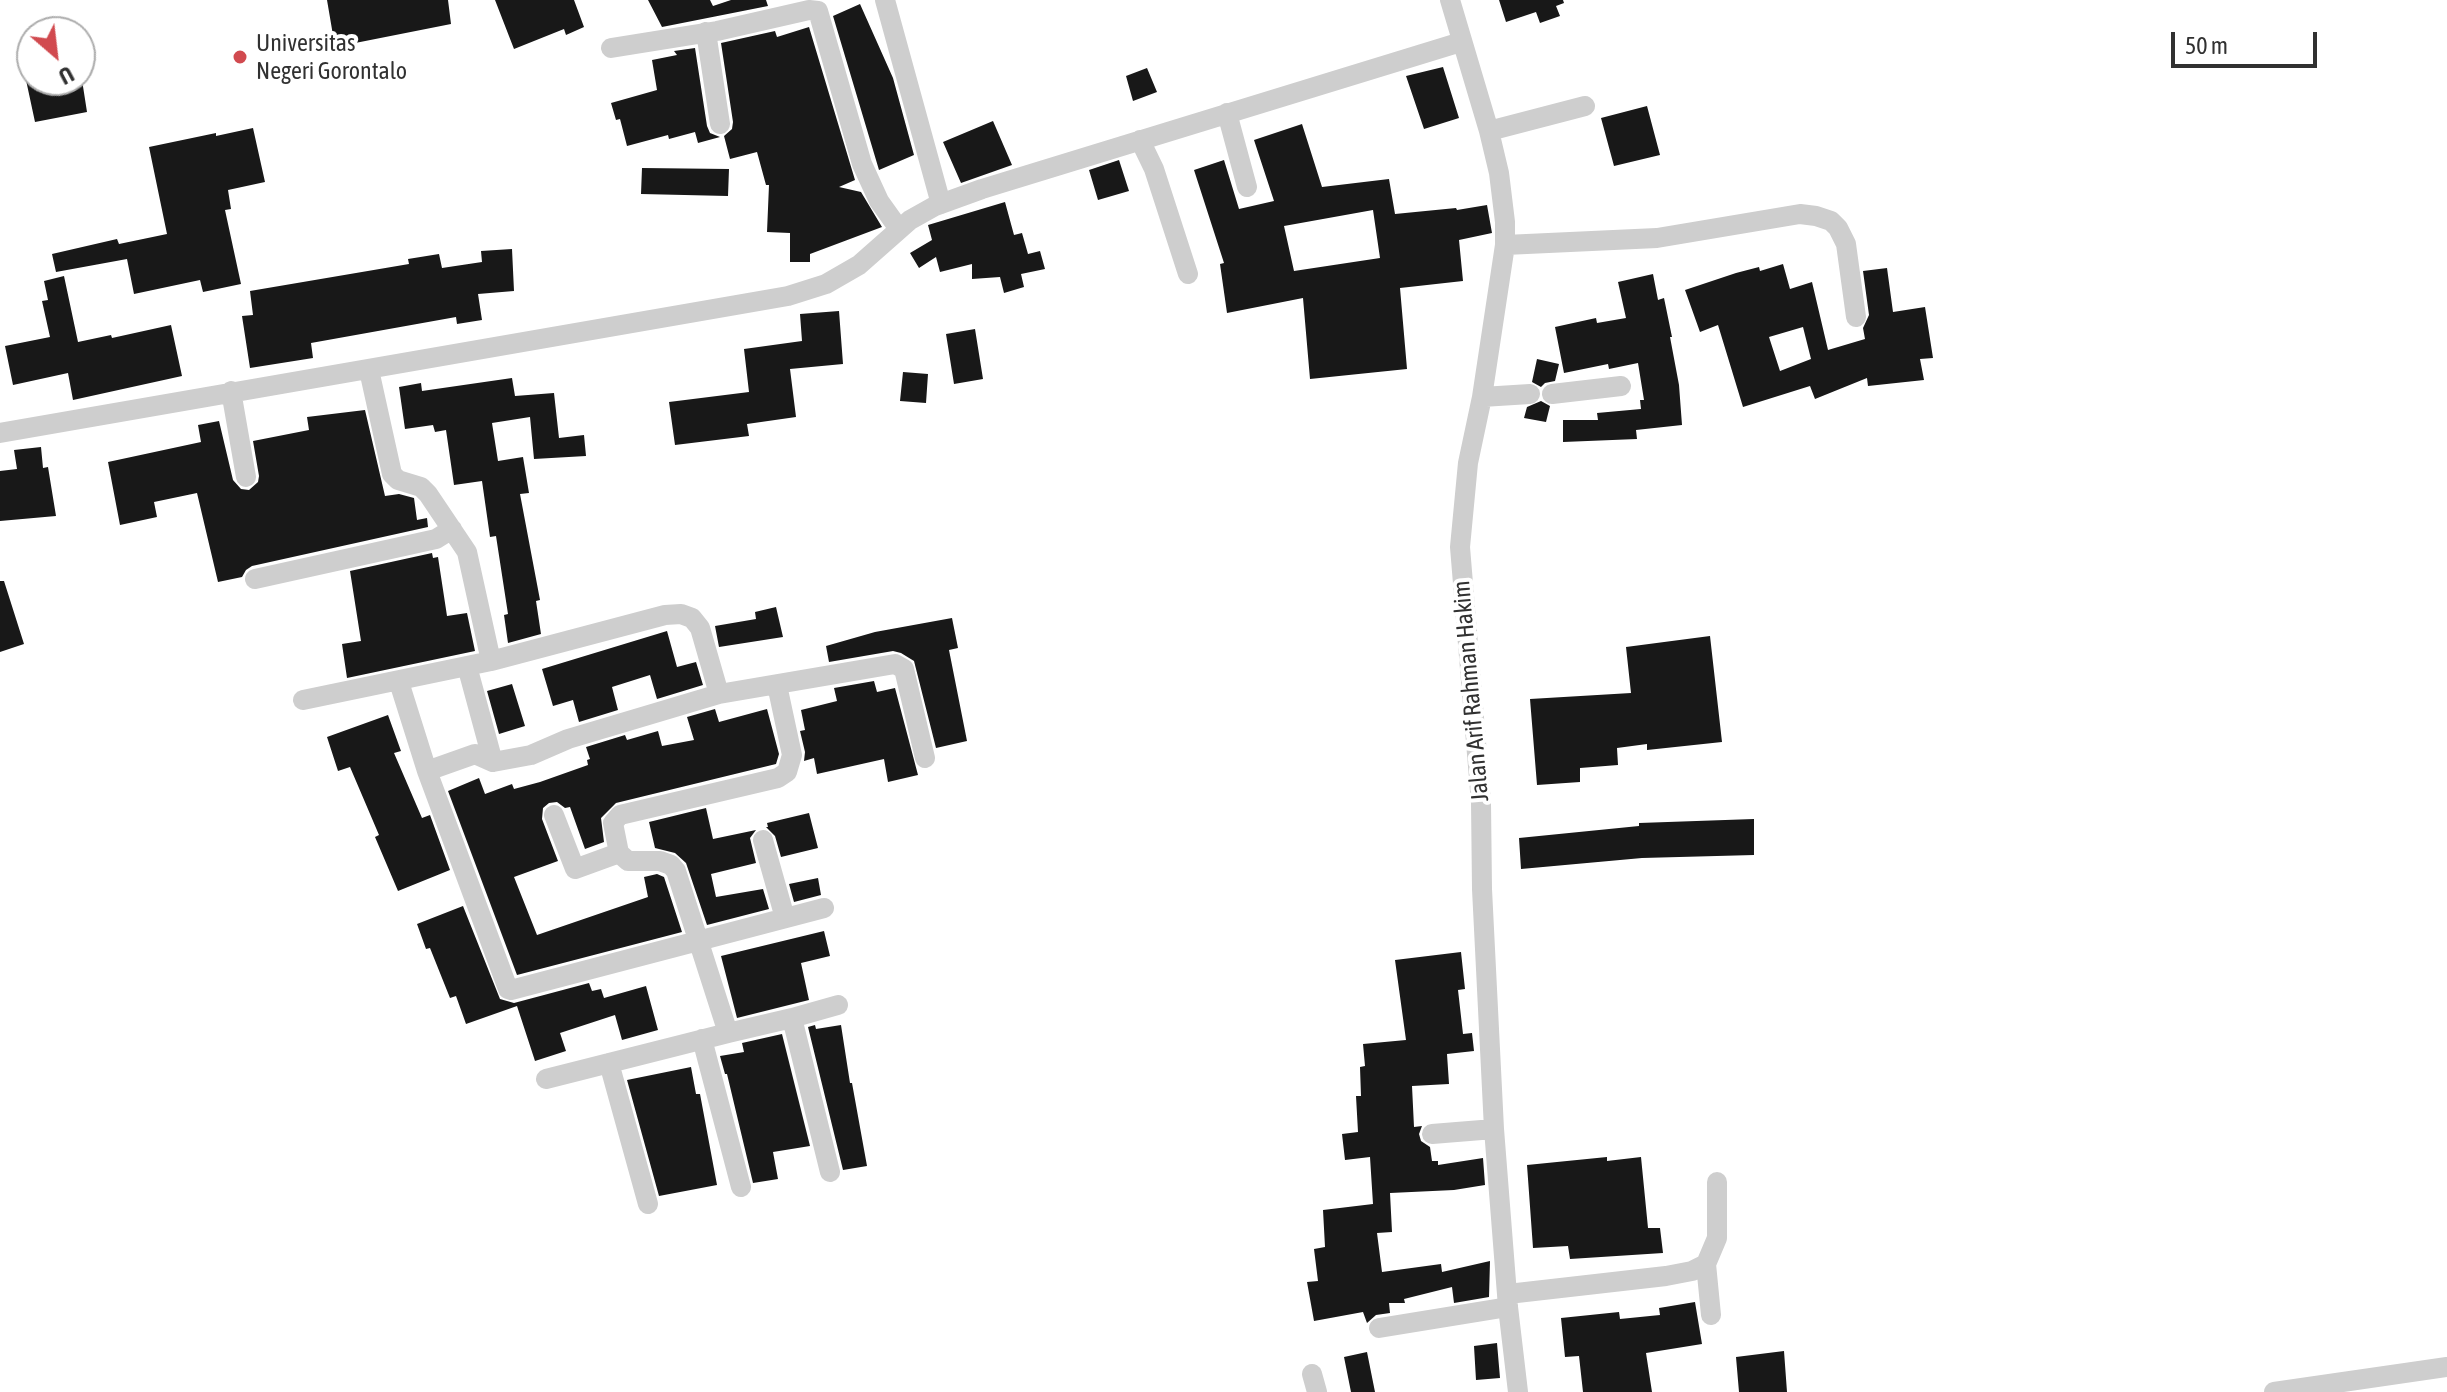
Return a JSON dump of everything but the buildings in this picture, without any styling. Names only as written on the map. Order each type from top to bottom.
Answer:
[{"type":"street","points":[[885,0],[941,204]]},
{"type":"street","name":"Jalan Arif Rahman Hakim","points":[[1450,0],[1499,173],[1505,245],[1482,397],[1468,463],[1460,547],[1481,803],[1482,889],[1494,1129],[1518,1392]]},
{"type":"street","points":[[611,48],[809,10],[818,11],[862,164],[879,201],[899,229]]},
{"type":"street","points":[[706,32],[720,124]]},
{"type":"street","points":[[0,433],[788,296],[826,284],[859,265],[899,229],[941,204],[1461,42]]},
{"type":"street","points":[[1489,131],[1585,106]]},
{"type":"street","points":[[1227,113],[1247,187]]},
{"type":"street","points":[[1140,140],[1154,169],[1188,274]]},
{"type":"street","points":[[1505,245],[1657,238],[1800,214],[1816,216],[1831,221],[1846,244],[1856,317]]},
{"type":"street","points":[[369,370],[392,474],[398,480],[421,487],[467,552],[491,661]]},
{"type":"street","points":[[1552,394],[1621,386]]},
{"type":"street","points":[[231,391],[246,477]]},
{"type":"street","points":[[1482,397],[1530,394]]},
{"type":"street","points":[[255,579],[436,539],[452,529]]},
{"type":"street","points":[[303,700],[399,682],[665,615],[681,614],[692,618],[700,628],[719,694]]},
{"type":"street","points":[[427,771],[475,754],[493,762],[531,755],[568,739],[719,694],[895,664],[904,669],[925,758]]},
{"type":"street","points":[[467,666],[493,762]]},
{"type":"street","points":[[399,682],[427,771],[508,989],[824,908]]},
{"type":"street","points":[[728,1033],[676,871],[671,865],[660,861],[628,861],[619,853],[613,823],[614,818],[620,815],[778,778],[787,772],[792,755],[777,685]]},
{"type":"street","points":[[554,815],[575,869],[619,853]]},
{"type":"street","points":[[763,840],[785,918]]},
{"type":"street","points":[[546,1079],[838,1005]]},
{"type":"street","points":[[792,1018],[830,1172]]},
{"type":"street","points":[[702,1039],[741,1187]]},
{"type":"street","points":[[609,1063],[648,1204]]},
{"type":"street","points":[[1432,1134],[1494,1129]]},
{"type":"street","points":[[1711,1315],[1706,1264],[1717,1238],[1717,1182]]},
{"type":"street","points":[[1379,1328],[1508,1300],[1692,1271],[1706,1264]]},
{"type":"street","points":[[2274,1392],[2319,1389],[2447,1367]]},
{"type":"place","name":"Universitas Negeri Gorontalo","points":[[240,57]]}]
